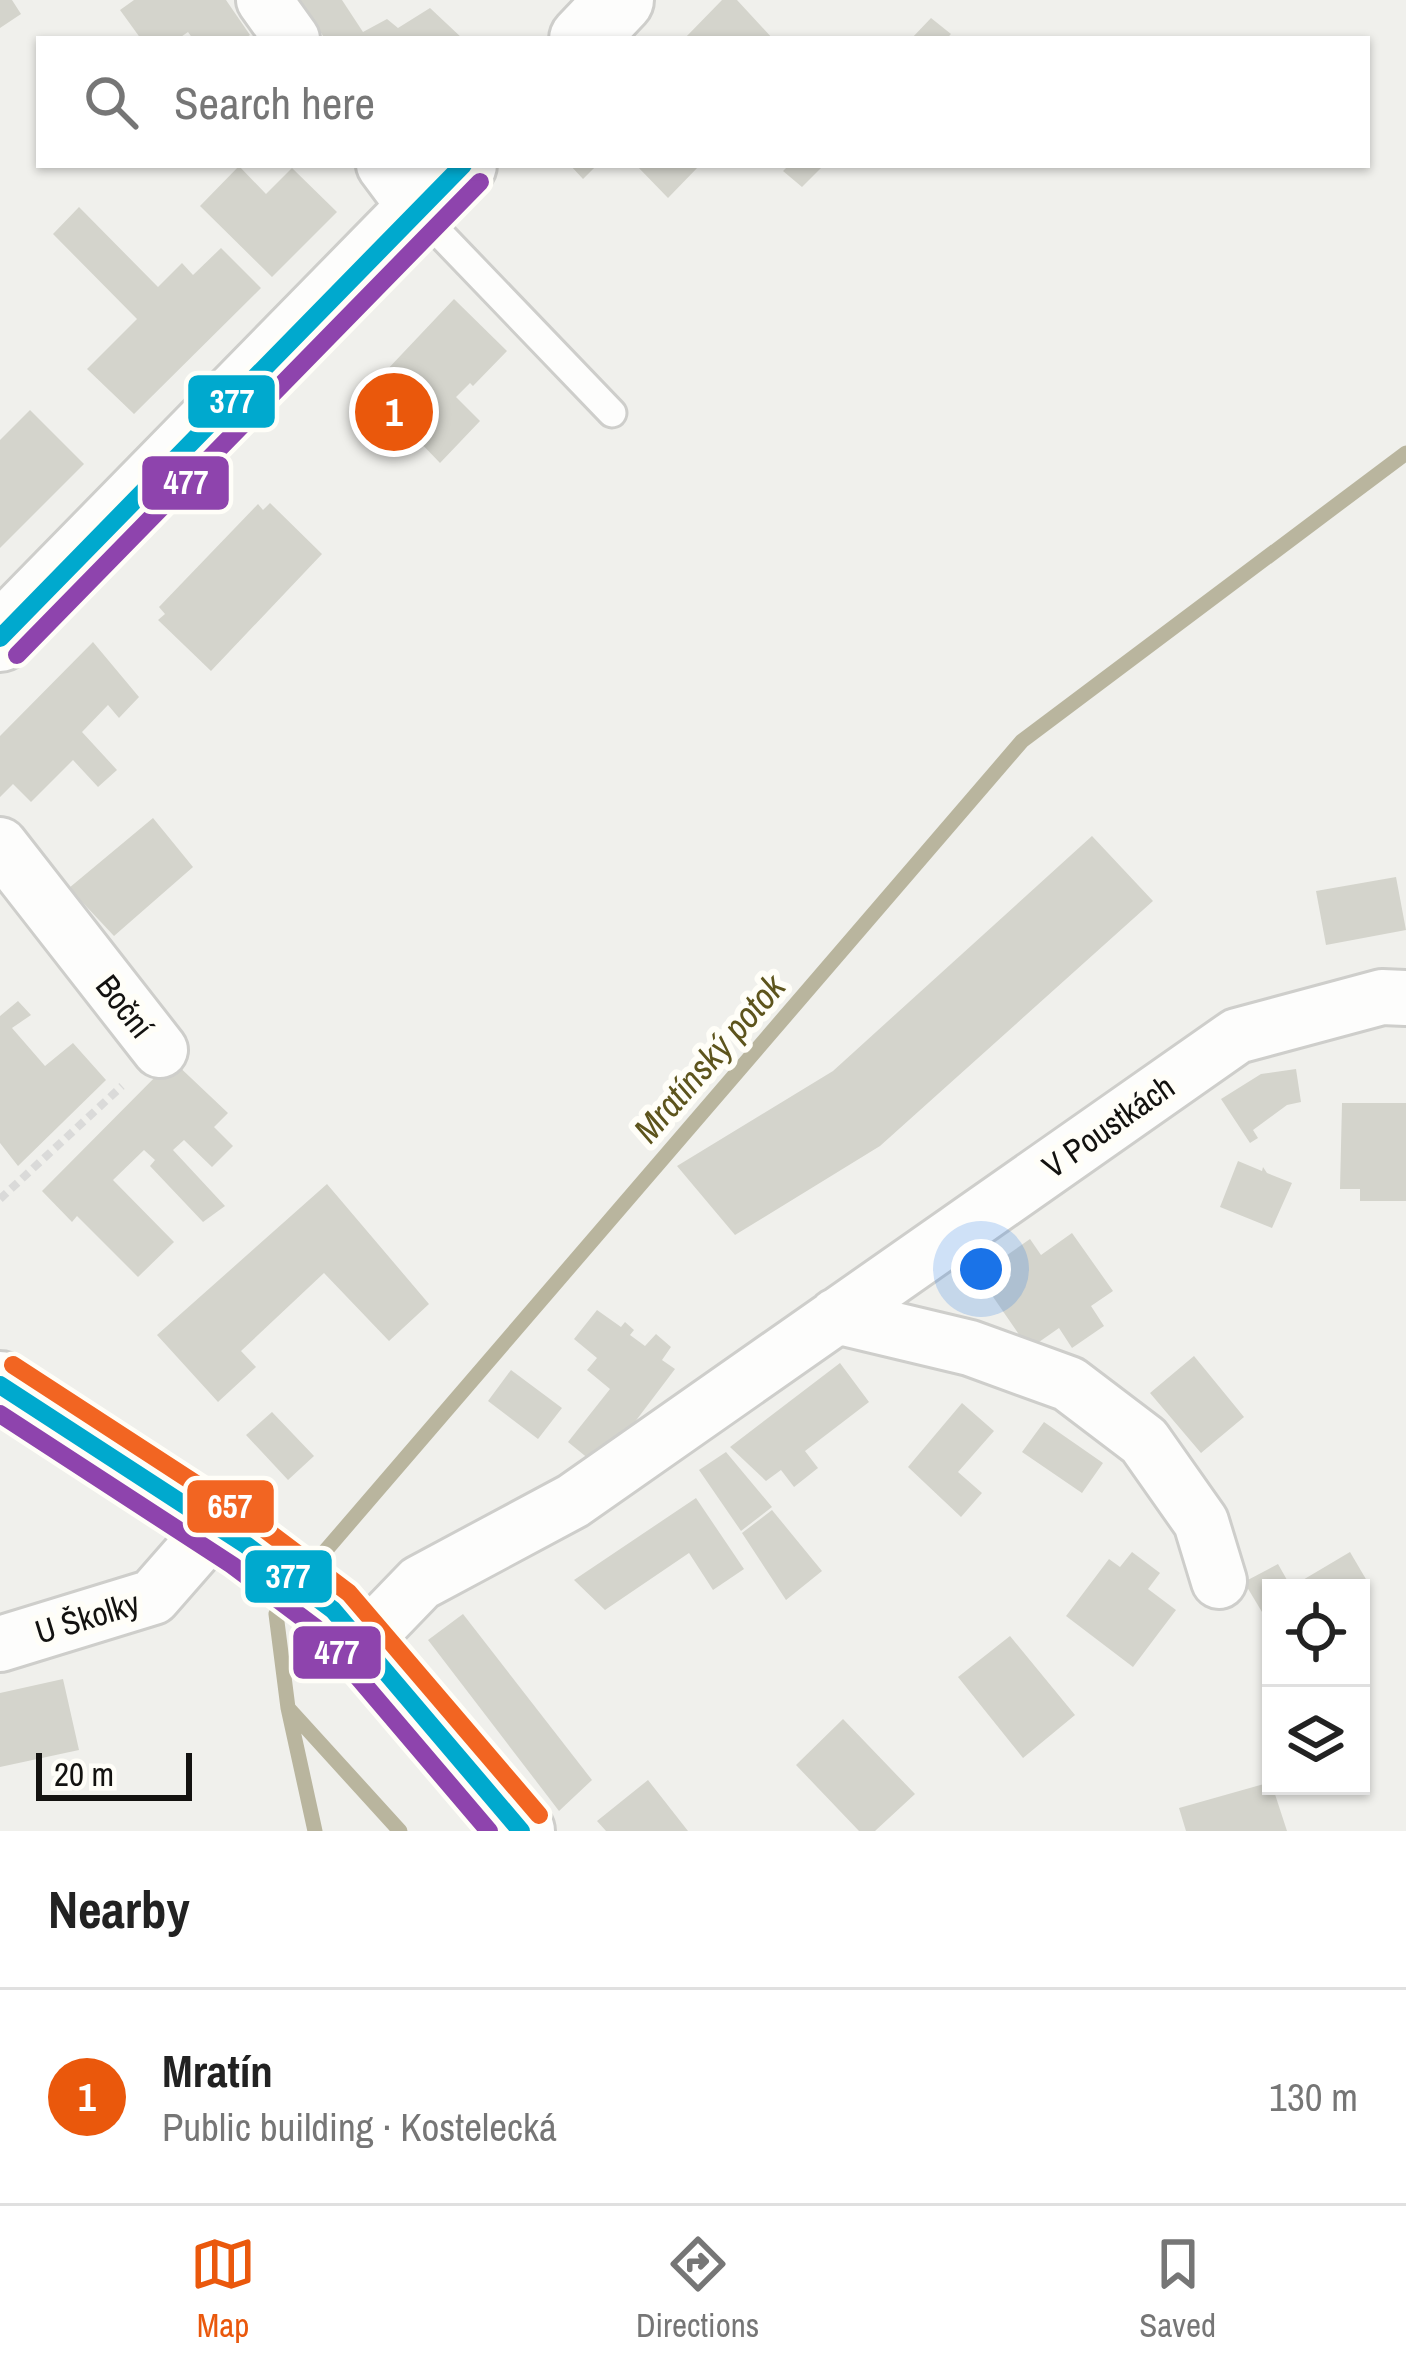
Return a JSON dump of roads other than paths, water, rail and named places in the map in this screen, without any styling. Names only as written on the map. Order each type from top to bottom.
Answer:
[{"type":"main road","points":[[586,36],[620,0]]},
{"type":"main road","points":[[0,638],[401,188],[455,168]]},
{"type":"main road","points":[[0,1385],[231,1535],[348,1626],[521,1831]]},
{"type":"street","points":[[264,0],[290,36]]},
{"type":"street","name":"Boční","points":[[0,845],[160,1050]]},
{"type":"street","name":"V Poustkách","points":[[348,1626],[573,1501],[1237,1036],[1382,997],[1406,998]]},
{"type":"street","points":[[836,1316],[970,1348],[1069,1384],[1144,1441],[1201,1522],[1219,1581]]},
{"type":"street","name":"U Školky","points":[[0,1644],[153,1597],[231,1535]]},
{"type":"lane","points":[[401,188],[612,413]]},
{"type":"waterway","name":"Mratínský potok","points":[[308,1571],[1022,741],[1406,453]]},
{"type":"waterway","name":"Mratínský potok","points":[[290,1595],[276,1614],[288,1708],[315,1831]]},
{"type":"waterway","points":[[289,1709],[400,1831]]},
{"type":"place","name":"Mratín","points":[[394,412]]}]
